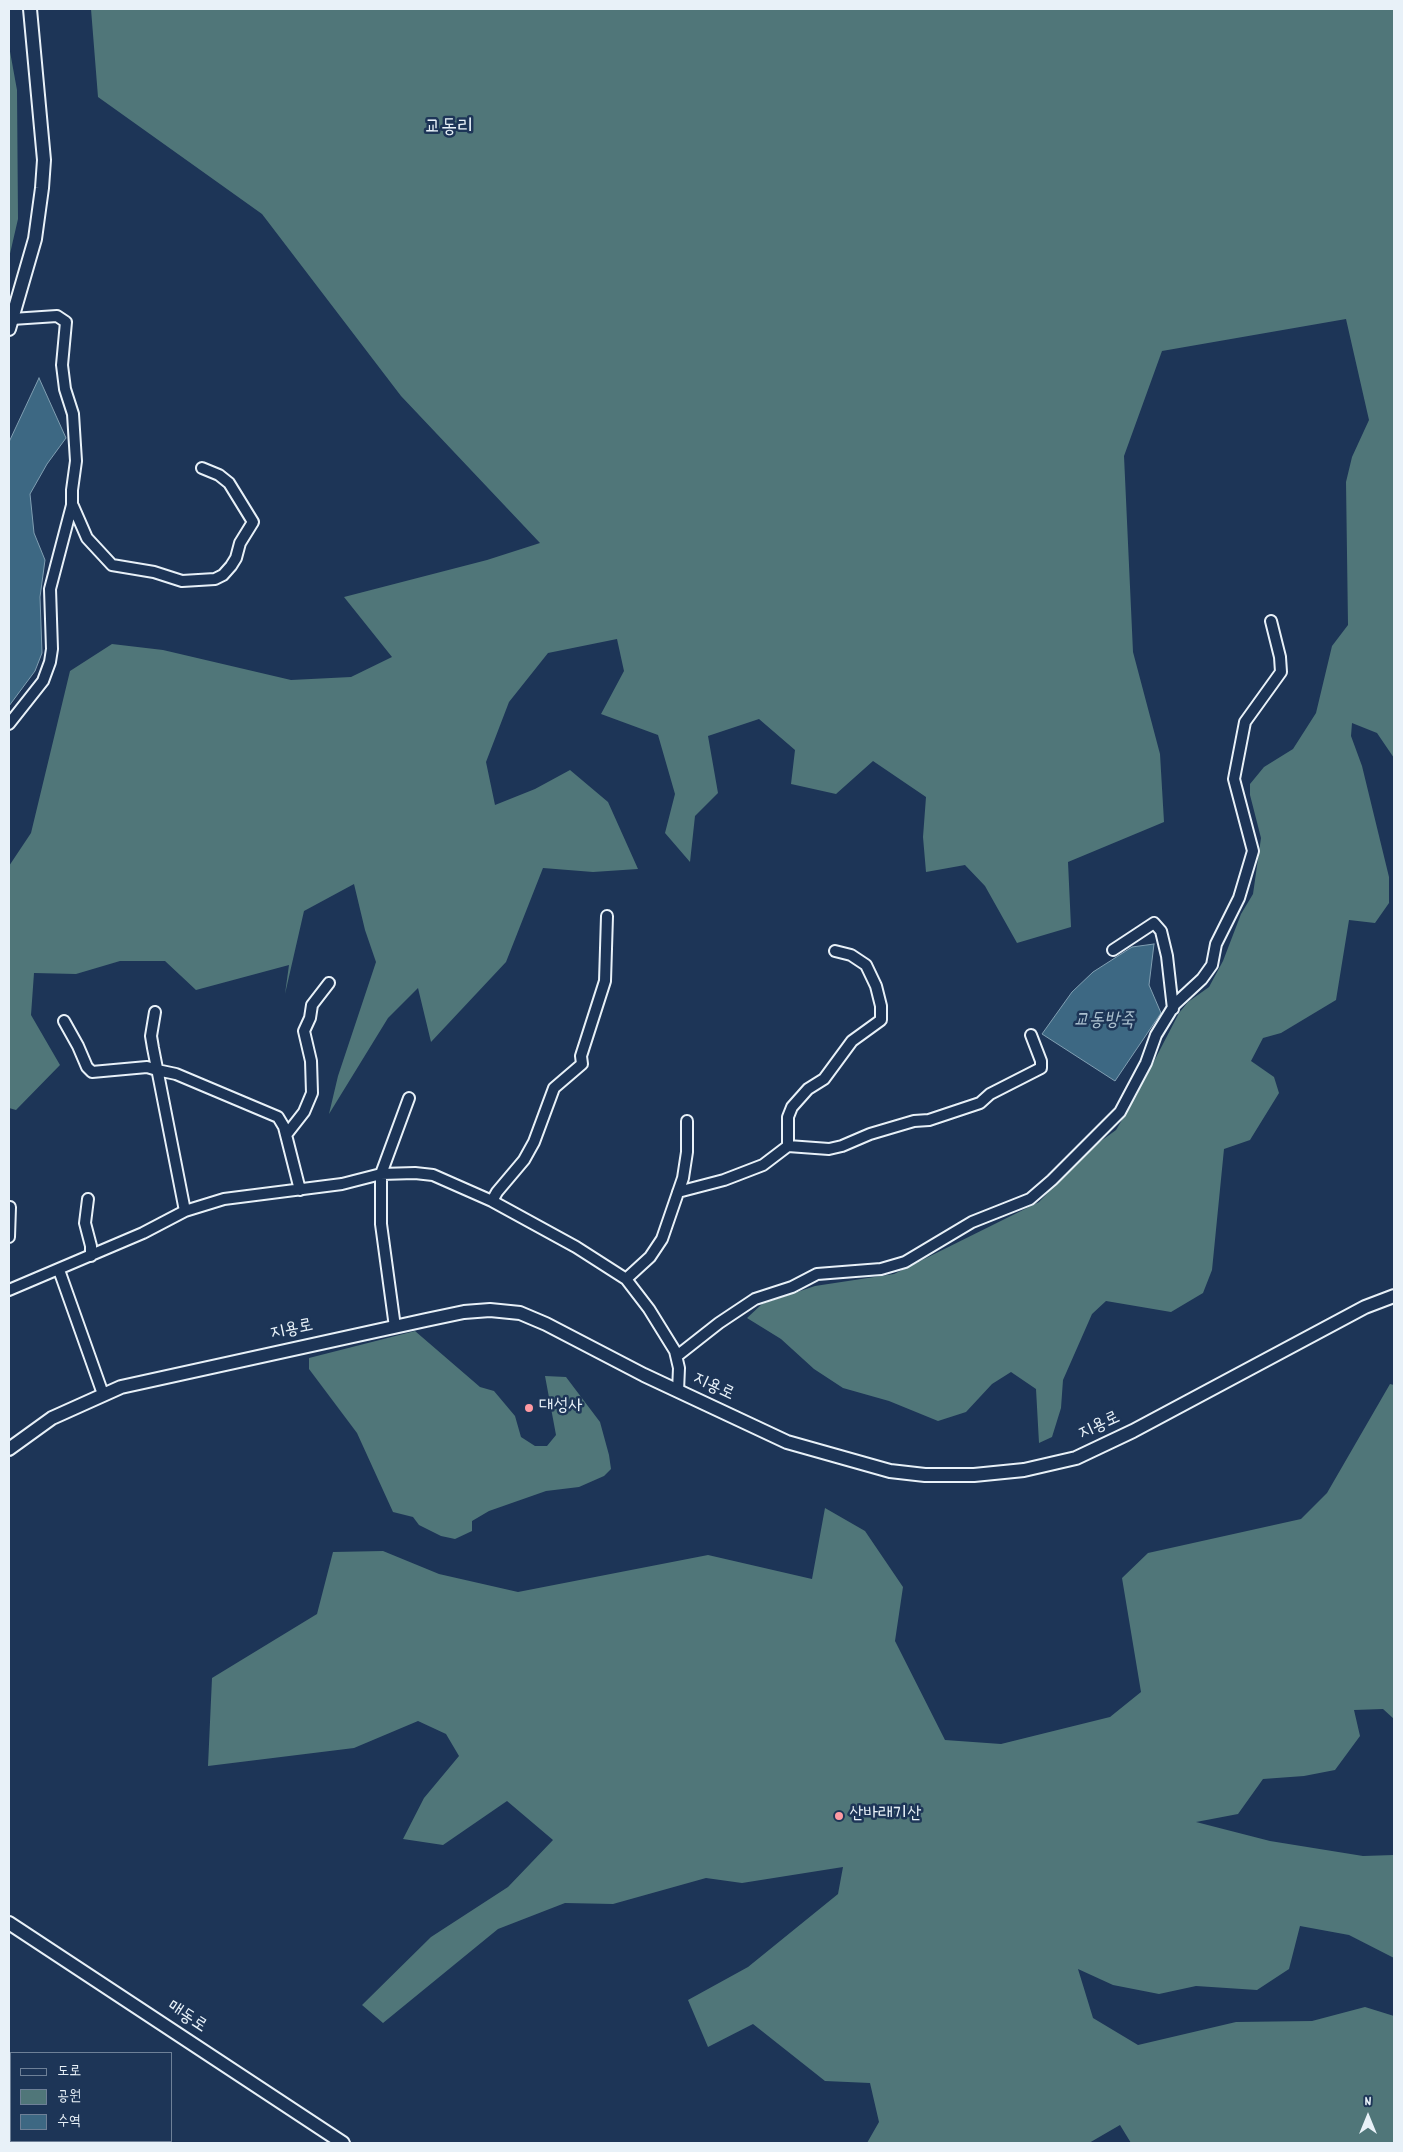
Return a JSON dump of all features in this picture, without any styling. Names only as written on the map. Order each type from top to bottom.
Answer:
[{"type":"street","points":[[9,724],[43,681],[50,662],[52,648],[50,589],[72,505],[76,436],[74,414],[65,389],[62,365],[66,322],[57,316],[10,324],[36,239],[44,160],[30,9]]},
{"type":"street","points":[[72,505],[87,538],[112,565],[154,572],[182,581],[215,579],[223,575],[231,566],[236,558],[240,543],[253,522],[229,483],[219,475],[202,468]]},
{"type":"street","points":[[677,1356],[719,1323],[755,1299],[792,1287],[817,1274],[880,1269],[904,1262],[972,1222],[1030,1199],[1052,1180],[1120,1112],[1146,1063],[1156,1035],[1172,1009],[1202,979],[1212,965],[1216,944],[1239,898],[1253,851],[1234,779],[1245,722],[1281,672],[1280,657],[1271,622]]},
{"type":"street","points":[[492,1201],[497,1192],[524,1160],[534,1142],[554,1088],[582,1064],[583,1049],[605,981],[607,916]]},
{"type":"street","points":[[1113,950],[1154,923],[1161,931],[1167,956],[1172,1009]]},
{"type":"street","points":[[788,1146],[788,1117],[792,1107],[808,1089],[824,1079],[852,1041],[881,1020],[881,1006],[876,986],[866,965],[851,955],[835,951]]},
{"type":"street","points":[[286,1135],[304,1112],[312,1093],[311,1061],[304,1031],[310,1018],[312,1005],[328,983]]},
{"type":"street","points":[[155,1012],[151,1036],[185,1210]]},
{"type":"street","points":[[64,1021],[87,1067],[92,1072],[147,1067],[176,1074],[278,1117],[286,1135],[300,1190]]},
{"type":"street","points":[[678,1192],[724,1180],[763,1164],[788,1146],[829,1149],[842,1146],[870,1134],[914,1121],[929,1120],[980,1103],[990,1094],[1041,1068],[1041,1061],[1031,1035]]},
{"type":"street","points":[[396,1327],[381,1224],[380,1174],[409,1098]]},
{"type":"street","points":[[626,1279],[650,1257],[662,1239],[678,1192],[687,1152],[687,1121]]},
{"type":"street","points":[[9,1290],[91,1256],[185,1210],[224,1199],[342,1184],[380,1174],[415,1173],[433,1175],[492,1201],[576,1247],[626,1279],[649,1309],[677,1356],[680,1368],[678,1391]]},
{"type":"street","points":[[88,1199],[85,1223],[91,1246],[91,1256]]},
{"type":"street","points":[[9,1212],[9,1237]]},
{"type":"street","points":[[59,1270],[103,1394]]},
{"type":"street","name":"지용로","points":[[9,1449],[52,1418],[121,1387],[464,1312],[490,1310],[520,1314],[546,1324],[678,1391],[787,1442],[890,1471],[925,1476],[974,1476],[1052,1465],[1092,1450],[1133,1431],[1365,1307],[1394,1296]]},
{"type":"street","name":"매동로","points":[[9,1923],[343,2143]]},
{"type":"green space","points":[[91,9],[1394,9],[1394,758],[1377,733],[1352,723],[1351,736],[1362,766],[1389,877],[1389,903],[1375,923],[1349,920],[1336,1000],[1281,1033],[1263,1038],[1251,1061],[1274,1077],[1279,1093],[1250,1140],[1224,1149],[1212,1270],[1203,1293],[1171,1312],[1106,1301],[1092,1314],[1063,1380],[1061,1408],[1052,1437],[1039,1443],[1036,1389],[1011,1372],[992,1384],[966,1412],[938,1421],[889,1401],[843,1388],[814,1369],[781,1339],[747,1318],[762,1304],[815,1286],[894,1274],[1039,1202],[1090,1149],[1116,1130],[1179,1013],[1188,1002],[1209,987],[1223,961],[1241,914],[1253,894],[1261,838],[1250,795],[1250,784],[1264,767],[1293,749],[1316,713],[1332,646],[1348,625],[1346,482],[1352,457],[1369,420],[1346,319],[1162,351],[1124,456],[1133,652],[1160,754],[1164,822],[1068,862],[1071,927],[1017,943],[985,886],[965,865],[926,872],[923,837],[926,797],[873,761],[836,794],[791,784],[795,750],[759,719],[708,736],[718,793],[695,816],[690,862],[665,833],[675,794],[658,735],[601,714],[624,671],[617,639],[548,653],[509,702],[486,762],[495,805],[535,789],[570,770],[608,802],[638,869],[593,872],[543,868],[506,962],[431,1042],[418,988],[388,1018],[329,1114],[338,1076],[376,962],[365,930],[354,884],[304,911],[285,994],[289,965],[196,990],[165,961],[120,961],[76,974],[34,973],[31,1015],[60,1065],[16,1110],[9,1108],[9,866],[31,833],[70,671],[112,644],[163,650],[291,680],[351,677],[392,657],[344,597],[487,560],[540,543],[401,396],[262,214],[98,97]]},
{"type":"green space","points":[[9,46],[17,90],[18,219],[9,258]]},
{"type":"green space","points":[[415,1331],[480,1387],[494,1391],[515,1416],[521,1437],[535,1446],[547,1446],[556,1435],[545,1376],[566,1377],[600,1422],[611,1469],[604,1476],[579,1487],[546,1491],[489,1511],[472,1521],[472,1531],[455,1539],[441,1536],[419,1525],[413,1517],[393,1512],[357,1433],[309,1369],[309,1358]]},
{"type":"green space","points":[[1390,1384],[1394,1385],[1394,1719],[1383,1709],[1354,1710],[1360,1736],[1335,1770],[1304,1776],[1263,1779],[1238,1814],[1196,1822],[1270,1841],[1363,1856],[1394,1855],[1394,1958],[1349,1935],[1300,1926],[1289,1969],[1257,1990],[1196,1986],[1159,1994],[1113,1985],[1078,1969],[1093,2018],[1138,2045],[1236,2022],[1312,2021],[1365,2007],[1394,2016],[1394,2143],[1131,2143],[1120,2125],[1089,2143],[867,2143],[879,2122],[870,2083],[825,2081],[753,2024],[708,2047],[688,2000],[748,1967],[838,1894],[843,1867],[742,1883],[706,1878],[613,1904],[565,1903],[498,1929],[383,2023],[362,2005],[431,1937],[508,1887],[553,1840],[507,1801],[443,1845],[403,1839],[424,1798],[459,1756],[446,1734],[418,1721],[354,1748],[208,1766],[212,1678],[317,1614],[333,1552],[383,1551],[439,1574],[518,1592],[708,1555],[812,1579],[825,1508],[865,1531],[903,1587],[895,1641],[945,1740],[1001,1744],[1110,1717],[1141,1692],[1122,1578],[1148,1553],[1301,1519],[1327,1493]]},
{"type":"water","points":[[39,378],[66,438],[47,464],[30,494],[34,533],[45,560],[40,597],[42,653],[35,671],[9,706],[9,442]]},
{"type":"water","name":"교동방죽","points":[[1154,944],[1149,985],[1161,1013],[1115,1081],[1042,1034],[1072,992],[1093,972],[1132,947]]},
{"type":"place","name":"대성사","points":[[529,1408]]},
{"type":"place","name":"산바래기산","points":[[839,1816]]},
{"type":"district","name":"교동리","points":[[449,129]]}]
